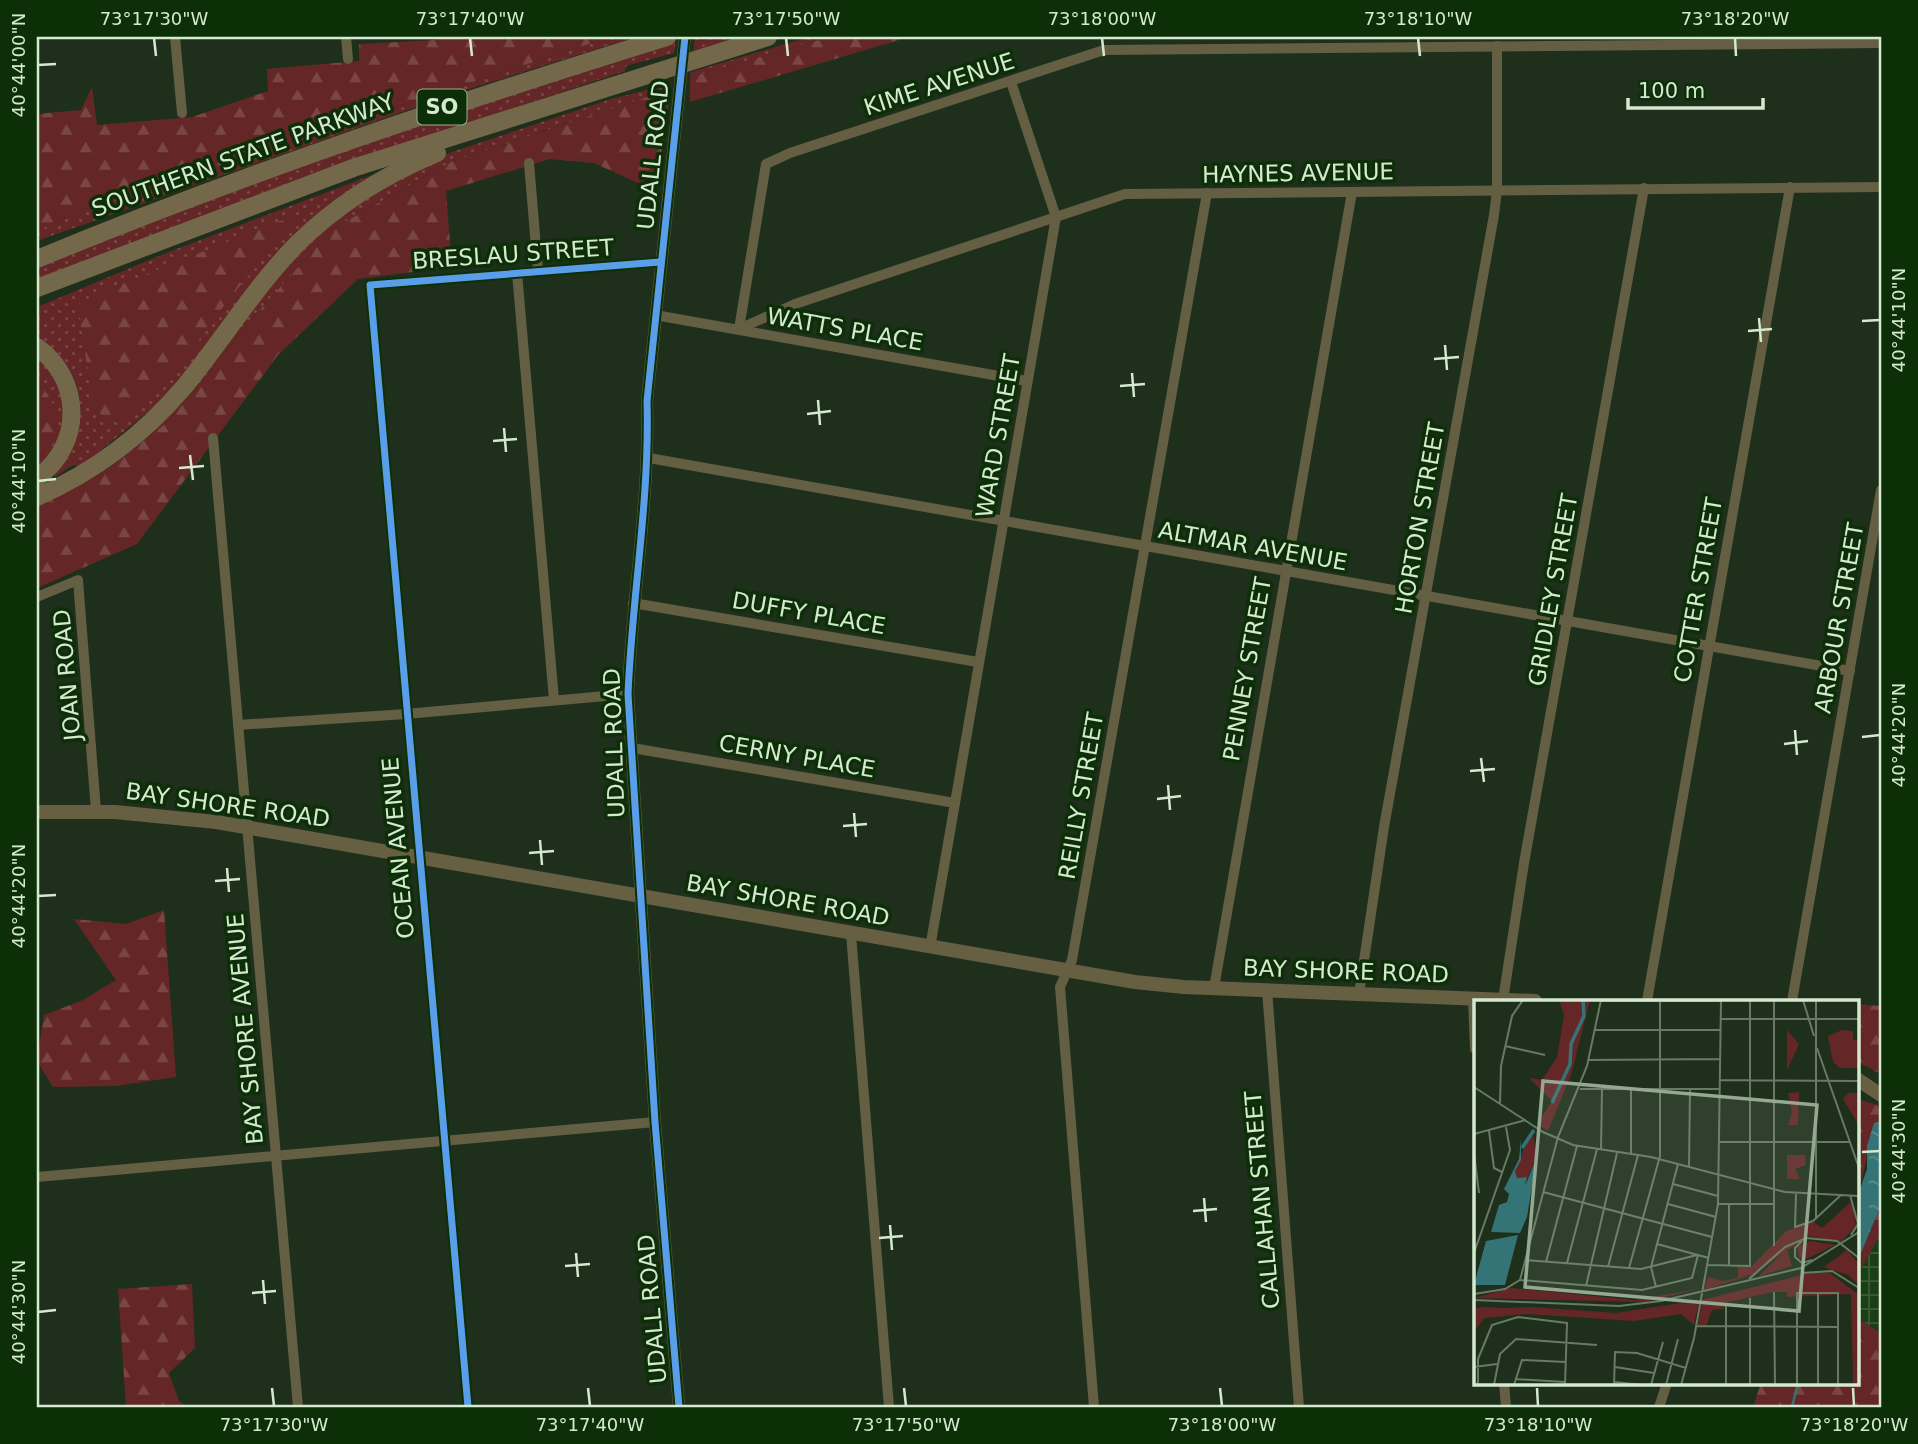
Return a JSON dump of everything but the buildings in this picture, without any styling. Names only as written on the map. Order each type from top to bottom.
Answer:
[{"type":"highway","name":"SOUTHERN STATE PARKWAY","points":[[37,257],[419,115],[667,37]]},
{"type":"highway","name":"SO","points":[[37,288],[259,202],[508,118],[768,37]]},
{"type":"highway","points":[[37,497],[101,462],[157,416],[186,385],[278,265],[322,220],[390,175],[508,118]]},
{"type":"highway","name":"SO","points":[[37,300],[414,150]]},
{"type":"highway","points":[[37,347],[52,360],[62,374],[72,411],[65,445],[55,461],[37,478]]},
{"type":"main road","name":"BAY SHORE ROAD","points":[[37,812],[96,811],[176,817],[246,827],[1066,972],[1143,983],[1503,1000]]},
{"type":"main road","points":[[1858,1078],[1881,1085]]},
{"type":"main road","points":[[1858,1079],[1881,1095]]},
{"type":"street","points":[[176,37],[182,113]]},
{"type":"street","points":[[346,37],[348,59]]},
{"type":"street","name":"UDALL ROAD","points":[[679,1407],[655,1122],[628,694],[633,603],[649,457],[647,401],[685,37]]},
{"type":"street","name":"KIME AVENUE","points":[[739,329],[766,164],[790,153],[1104,50],[1881,43]]},
{"type":"street","name":"HORTON STREET","points":[[1359,995],[1384,827],[1497,190],[1497,46]]},
{"type":"street","name":"WARD STREET","points":[[930,948],[1056,217],[1010,82]]},
{"type":"street","points":[[528,163],[538,271]]},
{"type":"street","name":"COTTER STREET","points":[[1647,1000],[1707,646],[1790,187]]},
{"type":"street","name":"HAYNES AVENUE","points":[[739,329],[795,304],[1125,194],[1881,187]]},
{"type":"street","name":"GRIDLEY STREET","points":[[1503,1000],[1524,863],[1644,188]]},
{"type":"street","name":"PENNEY STREET","points":[[1214,988],[1284,570],[1352,192]]},
{"type":"street","name":"REILLY STREET","points":[[1094,1407],[1060,991],[1072,960],[1207,193]]},
{"type":"street","name":"BRESLAU STREET","points":[[369,285],[660,262]]},
{"type":"street","points":[[517,273],[554,700]]},
{"type":"street","name":"OCEAN AVENUE","points":[[369,285],[468,1407]]},
{"type":"street","name":"WATTS PLACE","points":[[655,315],[1027,381]]},
{"type":"street","name":"BAY SHORE AVENUE","points":[[213,438],[298,1407]]},
{"type":"street","name":"ALTMAR AVENUE","points":[[649,457],[1850,671]]},
{"type":"street","name":"ARBOUR STREET","points":[[1792,1000],[1881,490]]},
{"type":"street","name":"JOAN ROAD","points":[[37,597],[78,580],[96,811]]},
{"type":"street","name":"DUFFY PLACE","points":[[633,603],[978,662]]},
{"type":"street","points":[[238,725],[406,714],[628,694]]},
{"type":"street","name":"CERNY PLACE","points":[[632,748],[955,803]]},
{"type":"street","points":[[851,934],[888,1407]]},
{"type":"street","name":"CALLAHAN STREET","points":[[1267,990],[1299,1407]]},
{"type":"street","points":[[1473,999],[1474,1024]]},
{"type":"street","points":[[37,1177],[655,1122]]},
{"type":"street","points":[[1504,1384],[1506,1407]]},
{"type":"street","points":[[1658,1407],[1667,1384]]},
{"type":"shaded area","points":[[1881,1233],[1881,1333],[1858,1319],[1858,1274]]},
{"type":"green space","points":[[434,37],[610,37],[86,209],[37,230],[37,114],[81,110],[92,87],[97,125],[192,117],[268,91],[267,69],[359,61],[359,44],[434,40]]},
{"type":"green space","points":[[610,37],[635,37],[453,94],[37,241],[37,230],[86,209]]},
{"type":"green space","points":[[695,37],[739,37],[693,51]]},
{"type":"green space","points":[[809,37],[830,37],[690,77],[691,72]]},
{"type":"green space","points":[[830,37],[909,37],[690,102],[690,77]]},
{"type":"green space","points":[[676,39],[674,53],[626,66],[625,71],[325,171],[37,281],[37,266],[321,158]]},
{"type":"green space","points":[[671,84],[671,89],[451,162],[334,228],[263,306],[169,421],[100,475],[37,507],[37,500],[145,433],[309,234],[437,157],[611,99]]},
{"type":"green space","points":[[671,89],[657,182],[649,188],[594,163],[550,159],[446,191],[452,267],[358,279],[278,355],[137,544],[37,588],[37,507],[100,475],[169,421],[263,306],[334,228],[451,162]]},
{"type":"green space","points":[[372,175],[328,206],[165,398],[79,468],[74,464],[55,477],[75,440],[80,420],[80,405],[74,379],[68,367],[60,356],[37,338],[37,307],[166,253]]},
{"type":"green space","points":[[297,218],[228,300],[173,376],[124,418],[103,418],[92,400],[78,305],[94,295],[280,221]]},
{"type":"green space","points":[[37,353],[67,398],[65,433],[37,470]]},
{"type":"green space","points":[[37,378],[56,411],[58,430],[48,451],[37,463]]},
{"type":"green space","points":[[164,910],[176,1077],[116,1086],[53,1087],[37,1061],[44,1015],[81,1001],[116,980],[74,919],[126,924]]},
{"type":"green space","points":[[1881,999],[1881,1074],[1858,1062],[1858,1004],[1880,1006]]},
{"type":"green space","points":[[1858,1099],[1881,1106],[1881,1121],[1874,1124],[1858,1194]]},
{"type":"green space","points":[[1881,1195],[1881,1233],[1858,1274],[1860,1255]]},
{"type":"green space","points":[[192,1284],[195,1348],[169,1373],[179,1401],[188,1407],[126,1407],[118,1289]]},
{"type":"green space","points":[[1858,1319],[1881,1333],[1881,1407],[1753,1407],[1761,1384],[1858,1384]]},
{"type":"water","points":[[1881,1121],[1880,1207],[1858,1261],[1858,1195],[1867,1169],[1867,1146],[1874,1123]]},
{"type":"waterway","points":[[1792,1407],[1798,1384]]},
{"type":"cycle path","points":[[679,1407],[655,1122],[628,694],[646,474],[647,401],[685,37]]},
{"type":"cycle path","points":[[468,1407],[370,285],[660,262]]}]
